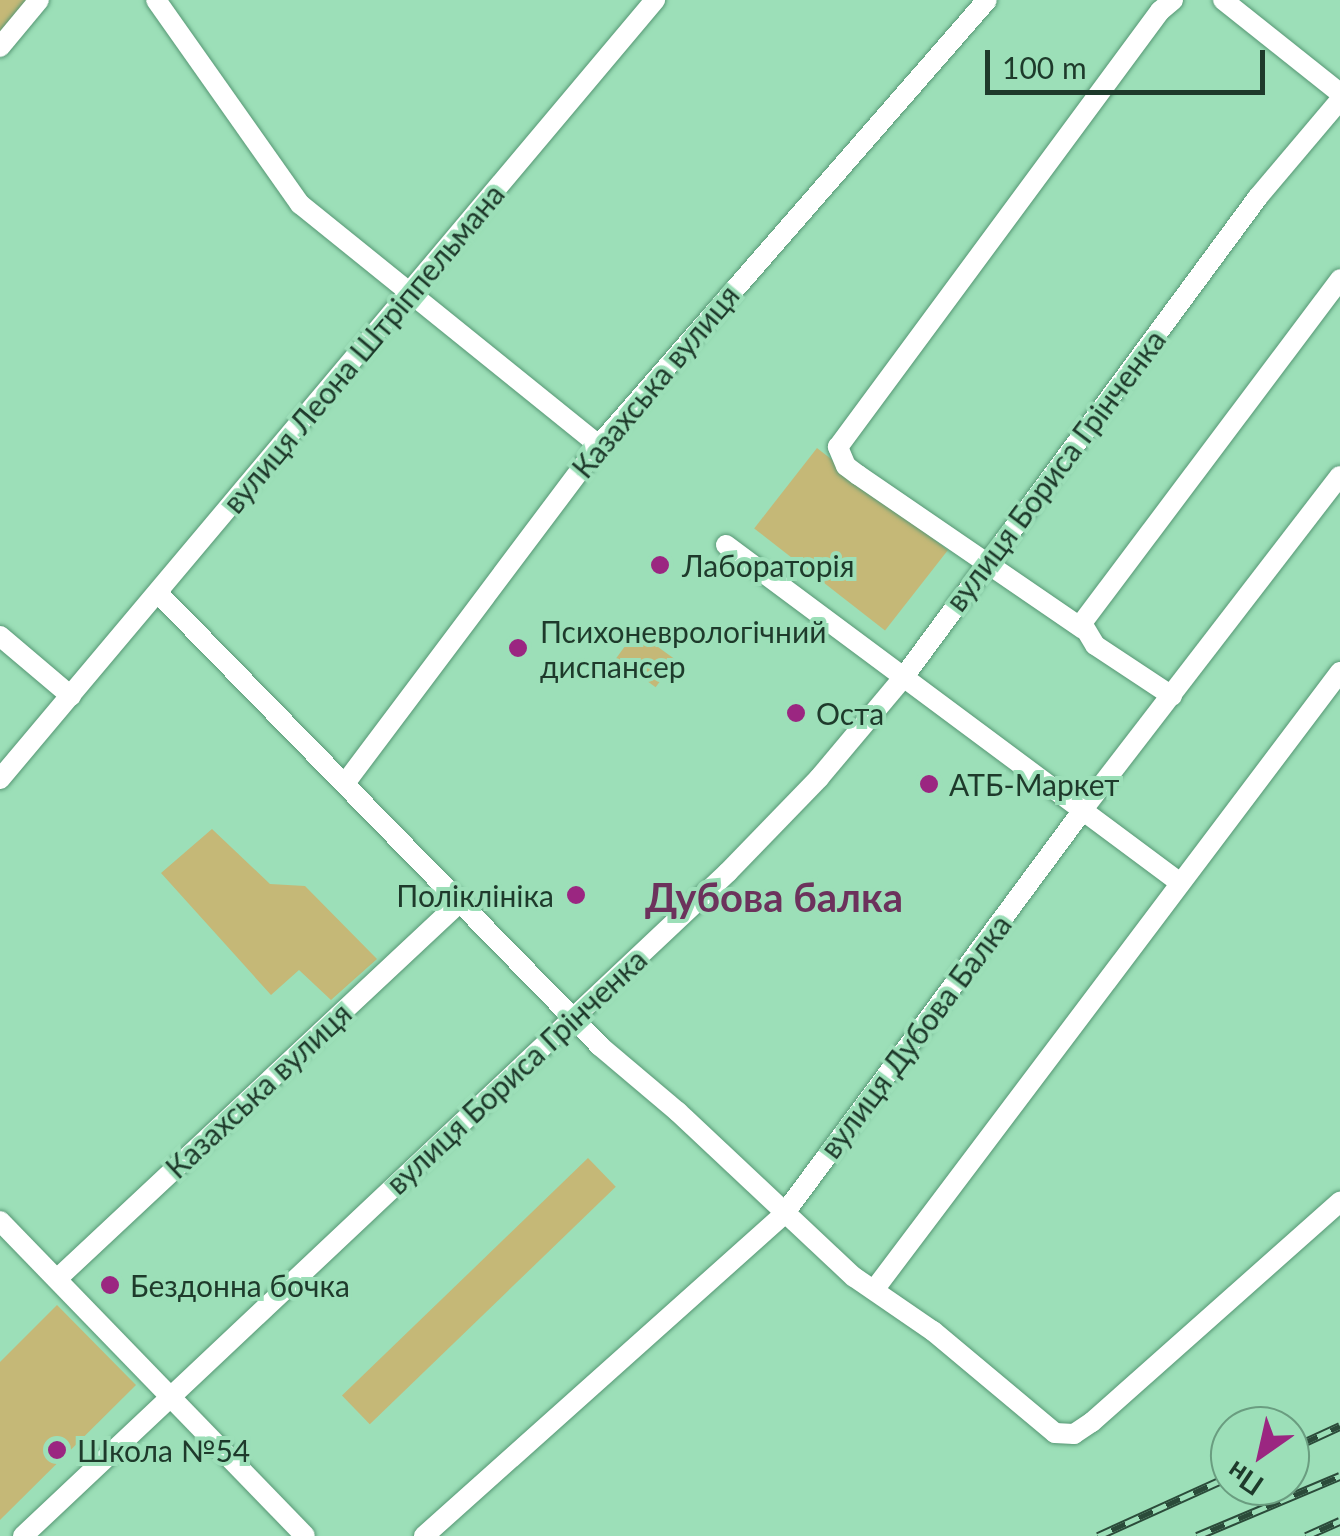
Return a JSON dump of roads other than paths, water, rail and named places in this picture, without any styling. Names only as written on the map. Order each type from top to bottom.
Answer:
[{"type":"street","points":[[0,47],[39,0]]},
{"type":"street","points":[[156,0],[266,162],[300,204],[599,445]]},
{"type":"street","name":"вулиця Леона Штріппельмана","points":[[0,779],[655,0]]},
{"type":"street","name":"Казахська вулиця","points":[[346,782],[599,445],[988,0]]},
{"type":"street","points":[[1172,696],[1095,645],[1083,629],[846,466],[838,447],[1148,26],[1173,0]]},
{"type":"street","points":[[1223,0],[1340,96]]},
{"type":"street","name":"вулиця Бориса Грінченка","points":[[23,1536],[771,828],[903,678],[1258,197],[1340,96]]},
{"type":"street","points":[[1083,629],[1086,615],[1340,279]]},
{"type":"street","name":"вулиця Дубова Балка","points":[[424,1536],[784,1214],[1081,812],[1340,476]]},
{"type":"street","points":[[726,545],[1179,882]]},
{"type":"street","points":[[158,593],[346,782],[572,1019],[744,1171],[784,1214],[1054,1433],[1074,1434],[1340,1202]]},
{"type":"street","points":[[0,636],[71,696]]},
{"type":"street","points":[[874,1290],[1340,672]]},
{"type":"street","name":"Казахська вулиця","points":[[57,1279],[460,902]]},
{"type":"street","points":[[0,1221],[305,1536]]},
{"type":"railway","points":[[1310,1440],[1340,1426]]},
{"type":"railway","points":[[1197,1536],[1340,1476]]},
{"type":"railway","points":[[1098,1536],[1210,1485]]},
{"type":"railway","points":[[1306,1536],[1340,1521]]},
{"type":"place","name":"Лабораторія","points":[[660,565]]},
{"type":"place","name":"Психоневрологічний диспансер","points":[[518,648]]},
{"type":"place","name":"Оста","points":[[796,713]]},
{"type":"place","name":"АТБ-Маркет","points":[[929,784]]},
{"type":"place","name":"Поліклініка","points":[[576,895]]},
{"type":"place","name":"Бездонна бочка","points":[[110,1285]]},
{"type":"place","name":"Школа №54","points":[[57,1450]]},
{"type":"district","name":"Дубова балка","points":[[774,897]]}]
